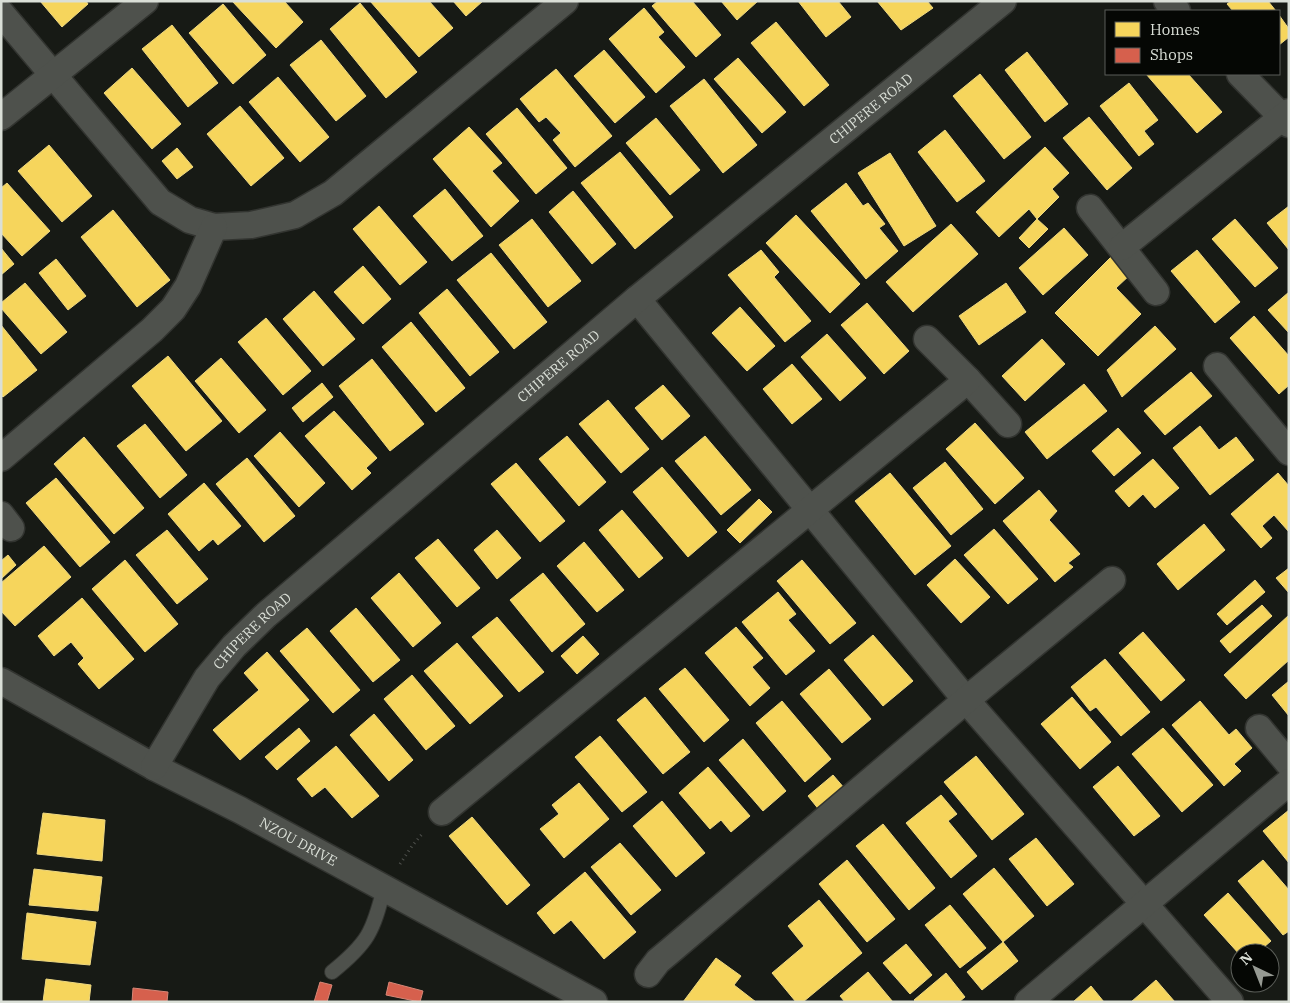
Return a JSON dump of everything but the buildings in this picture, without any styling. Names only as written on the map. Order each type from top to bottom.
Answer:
[{"type":"street","points":[[1,117],[145,1]]},
{"type":"street","points":[[1,13],[160,202],[190,220],[214,227],[251,226],[295,215],[332,193],[565,1]]},
{"type":"street","name":"CHIPERE ROAD","points":[[154,767],[207,678],[234,646],[266,615],[637,299],[1003,1]]},
{"type":"street","points":[[1167,1],[1176,10]]},
{"type":"street","points":[[1122,247],[1287,118],[1241,75]]},
{"type":"street","points":[[1090,208],[1156,292]]},
{"type":"street","points":[[1,458],[152,330],[173,309],[188,286],[214,227]]},
{"type":"street","points":[[637,299],[966,700],[1230,1002]]},
{"type":"street","points":[[927,339],[1008,424]]},
{"type":"street","points":[[1217,366],[1287,447]]},
{"type":"street","points":[[442,812],[811,511],[968,380]]},
{"type":"street","points":[[648,974],[664,956],[966,700],[1112,580]]},
{"type":"street","name":"NZOU DRIVE","points":[[1,681],[154,767],[240,810],[594,1002]]},
{"type":"street","points":[[1259,728],[1289,764]]},
{"type":"street","points":[[1028,1002],[1143,903],[1289,782]]},
{"type":"lane","points":[[332,972],[352,956],[366,940],[376,921],[384,888]]},
{"type":"path","points":[[384,888],[412,846],[442,812]]}]
